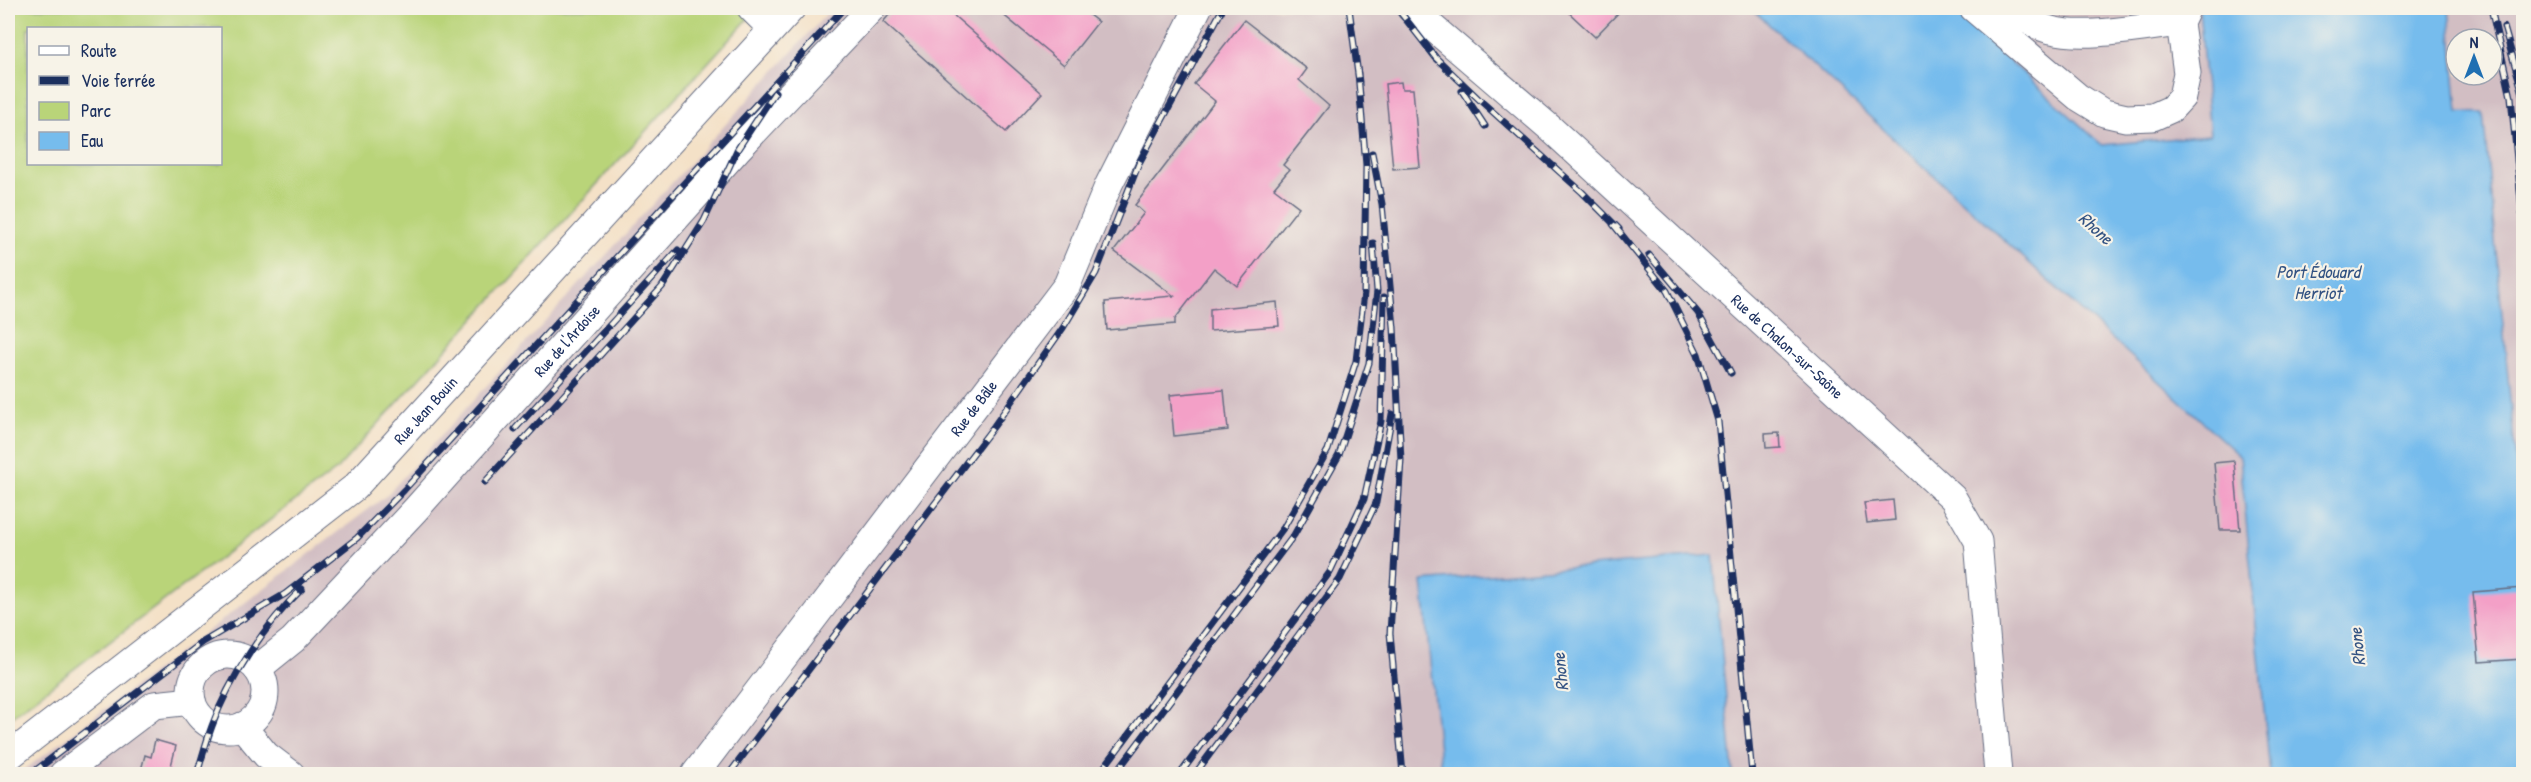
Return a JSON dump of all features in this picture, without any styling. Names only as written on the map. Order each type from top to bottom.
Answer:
[{"type":"street","points":[[751,8],[772,29]]},
{"type":"street","name":"Rue Jean Bouin","points":[[8,757],[356,487],[792,8]]},
{"type":"street","name":"Rue de l'Ardoise","points":[[257,669],[293,640],[416,509],[737,150],[872,8]]},
{"type":"street","name":"Rue de Bâle","points":[[695,774],[1067,285],[1109,184],[1198,8]]},
{"type":"street","name":"Rue de Chalon-sur-Saône","points":[[1410,8],[1550,128],[1953,498],[1978,541],[1998,774]]},
{"type":"street","points":[[1973,8],[2078,97],[2104,113],[2126,118],[2153,117],[2171,109],[2182,97],[2187,73],[2184,15],[2076,34],[2049,30],[2023,18],[2011,8]]},
{"type":"street","points":[[236,655],[247,660],[257,669],[263,679],[264,701],[252,720],[242,726],[222,728],[203,719],[192,701],[191,688],[194,676],[201,666],[211,658],[236,655]]},
{"type":"street","points":[[63,774],[154,705],[192,701]]},
{"type":"street","points":[[242,726],[266,755],[291,774]]},
{"type":"shaded area","points":[[832,8],[1751,8],[2240,456],[2270,774],[1733,774],[1712,555],[1422,581],[1441,771],[1450,774],[19,774],[386,496]]},
{"type":"shaded area","points":[[1952,8],[2199,8],[2210,135],[2102,145]]},
{"type":"shaded area","points":[[2449,8],[2523,8],[2523,537],[2483,113],[2458,113],[2456,87],[2504,87],[2504,27],[2451,27]]},
{"type":"green space","points":[[8,8],[758,8],[336,470],[8,719]]},
{"type":"water","name":"Port Édouard Herriot","points":[[1751,8],[1952,8],[2102,145],[2210,135],[2199,8],[2449,8],[2451,27],[2444,27],[2444,87],[2456,87],[2458,112],[2483,113],[2523,537],[2523,774],[2270,774],[2240,456]]},
{"type":"water","name":"Rhone","points":[[1713,555],[1733,774],[1450,774],[1441,771],[1422,581]]},
{"type":"building","points":[[895,8],[945,8],[1042,93],[1006,132],[883,22]]},
{"type":"building","points":[[995,8],[1080,8],[1098,22],[1064,65]]},
{"type":"building","points":[[1564,8],[1623,8],[1595,37]]},
{"type":"building","points":[[1244,20],[1307,69],[1299,80],[1329,106],[1283,165],[1289,170],[1274,188],[1299,207],[1237,286],[1214,268],[1175,319],[1175,324],[1107,330],[1105,302],[1174,296],[1114,251],[1144,213],[1135,205],[1215,101],[1194,84]]},
{"type":"building","points":[[1401,82],[1402,89],[1413,89],[1420,167],[1393,169],[1385,84]]},
{"type":"building","points":[[1277,302],[1279,326],[1210,331],[1210,309]]},
{"type":"building","points":[[1224,390],[1228,430],[1174,436],[1170,395]]},
{"type":"building","points":[[1779,433],[1780,447],[1766,448],[1765,434]]},
{"type":"building","points":[[2234,461],[2240,530],[2220,530],[2214,463]]},
{"type":"building","points":[[1893,500],[1895,520],[1867,523],[1864,503]]},
{"type":"building","points":[[2523,588],[2523,659],[2479,662],[2473,592]]},
{"type":"building","points":[[155,740],[176,746],[169,774],[140,774],[145,755],[151,757]]},
{"type":"railway","points":[[31,774],[203,642],[285,594],[357,538],[404,490],[844,8]]},
{"type":"railway","points":[[729,774],[994,426],[1063,328],[1096,273],[1139,163],[1223,8]]},
{"type":"railway","points":[[1349,8],[1359,82]]},
{"type":"railway","points":[[1397,8],[1436,58],[1619,229]]},
{"type":"railway","points":[[2491,8],[2511,97],[2524,232]]},
{"type":"railway","points":[[2504,27],[2524,97]]},
{"type":"railway","points":[[1099,774],[1284,527],[1328,450],[1356,361],[1364,293],[1366,165],[1358,73]]},
{"type":"railway","points":[[1462,91],[1485,126]]},
{"type":"railway","points":[[485,482],[662,287],[704,221],[737,150],[775,92]]},
{"type":"railway","points":[[1372,153],[1382,204],[1394,327],[1401,460],[1390,633],[1403,774]]},
{"type":"railway","points":[[1613,224],[1667,291],[1698,354],[1718,421],[1752,774]]},
{"type":"railway","points":[[1115,774],[1294,535],[1339,455],[1369,363],[1377,291],[1373,243]]},
{"type":"railway","points":[[515,429],[678,250]]},
{"type":"railway","points":[[1649,255],[1698,313],[1731,373]]},
{"type":"railway","points":[[1180,774],[1330,572],[1364,499],[1381,421],[1384,297]]},
{"type":"railway","points":[[1195,774],[1340,579],[1376,503],[1392,414]]},
{"type":"railway","points":[[197,774],[219,708],[238,671],[275,618],[302,589]]}]
